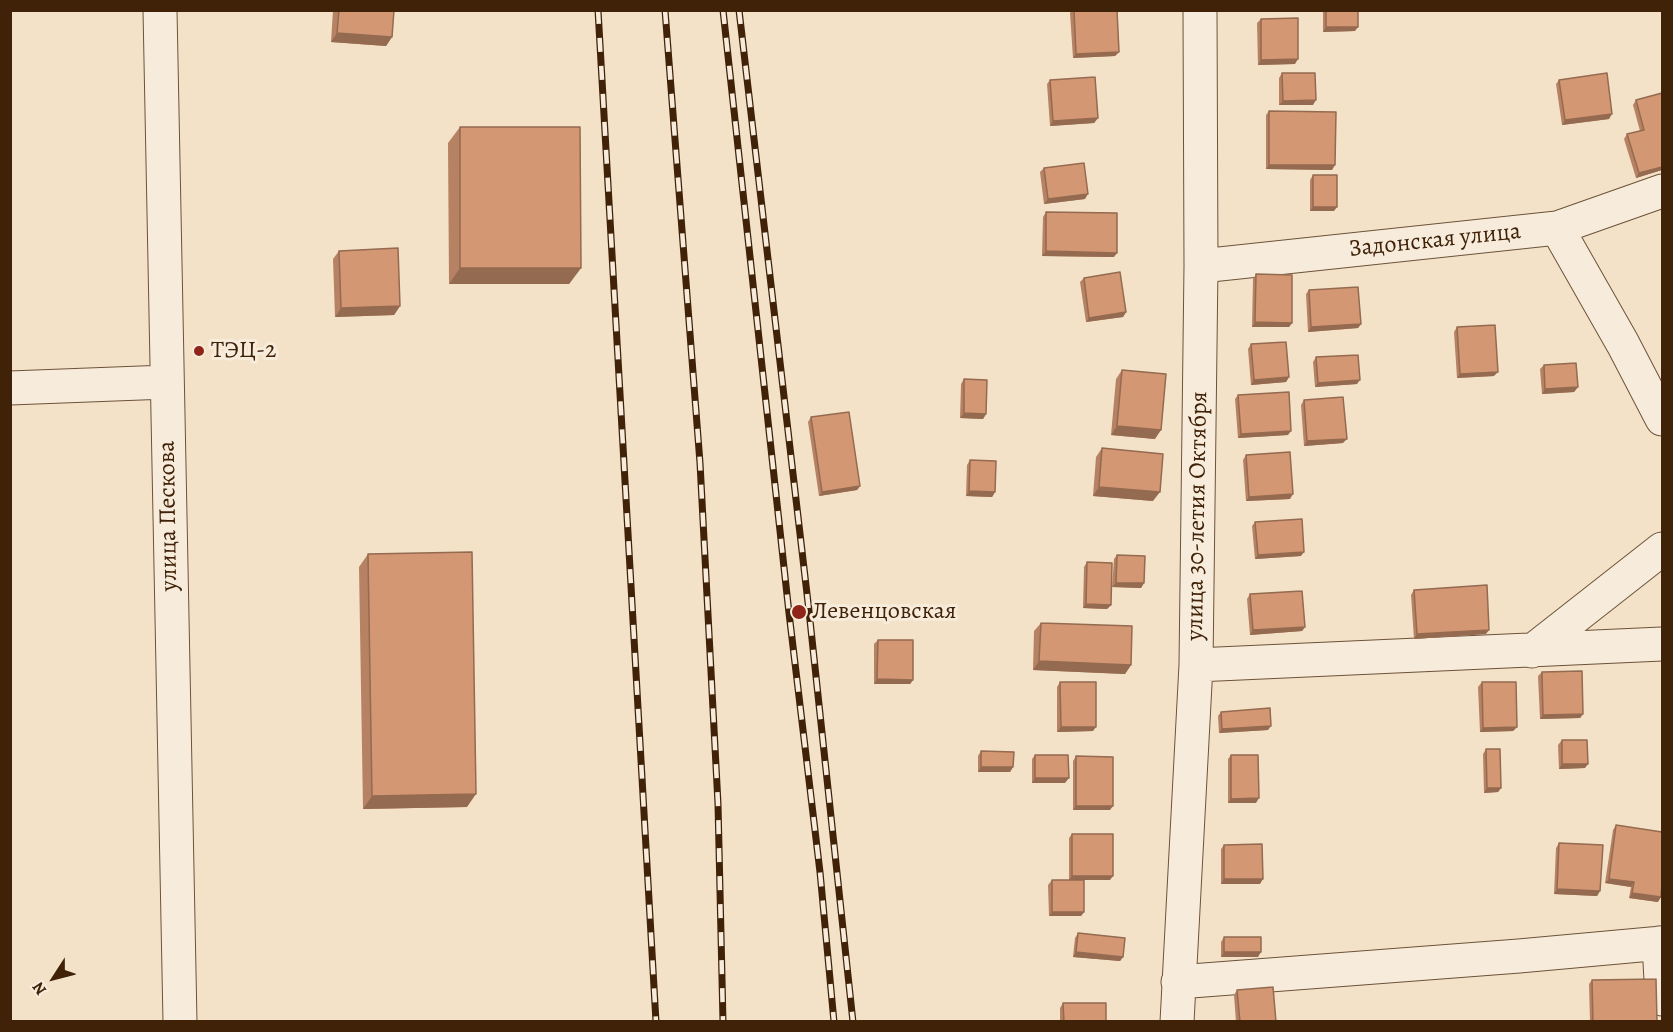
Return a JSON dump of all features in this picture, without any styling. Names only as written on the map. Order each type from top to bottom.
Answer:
[{"type":"street","name":"улица Пескова","points":[[160,10],[180,1022]]},
{"type":"street","name":"улица 30-летия Октября","points":[[1177,1022],[1196,665],[1201,266],[1200,10]]},
{"type":"street","name":"Задонская улица","points":[[1201,266],[1557,228],[1662,191]]},
{"type":"street","points":[[1557,228],[1623,344],[1662,420]]},
{"type":"street","points":[[10,388],[166,382]]},
{"type":"street","points":[[1532,651],[1662,549]]},
{"type":"street","points":[[1196,665],[1662,644]]},
{"type":"street","points":[[1178,982],[1661,943],[1662,999]]},
{"type":"building","points":[[339,10],[394,10],[392,37],[337,33]]},
{"type":"building","points":[[1074,10],[1117,10],[1119,52],[1076,54]]},
{"type":"building","points":[[1326,10],[1358,10],[1358,27],[1326,27]]},
{"type":"building","points":[[1298,18],[1298,59],[1261,60],[1261,19]]},
{"type":"building","points":[[1282,73],[1315,73],[1316,100],[1283,101]]},
{"type":"building","points":[[1607,73],[1612,114],[1565,120],[1559,80]]},
{"type":"building","points":[[1095,77],[1098,118],[1053,121],[1050,80]]},
{"type":"building","points":[[1662,93],[1662,167],[1639,173],[1627,134],[1644,130],[1636,100]]},
{"type":"building","points":[[1269,111],[1336,112],[1335,165],[1269,165]]},
{"type":"building","points":[[460,127],[580,127],[581,268],[460,268]]},
{"type":"building","points":[[1084,163],[1088,194],[1048,199],[1044,168]]},
{"type":"building","points":[[1313,175],[1337,175],[1337,207],[1313,207]]},
{"type":"building","points":[[1046,212],[1117,213],[1117,253],[1046,251]]},
{"type":"building","points":[[398,248],[400,306],[341,308],[339,251]]},
{"type":"building","points":[[1120,272],[1126,312],[1089,318],[1084,278]]},
{"type":"building","points":[[1256,274],[1292,275],[1292,323],[1255,322]]},
{"type":"building","points":[[1358,287],[1361,324],[1311,327],[1309,290]]},
{"type":"building","points":[[1495,325],[1498,372],[1460,374],[1457,327]]},
{"type":"building","points":[[1286,342],[1289,377],[1254,380],[1251,344]]},
{"type":"building","points":[[1358,355],[1360,380],[1318,383],[1316,357]]},
{"type":"building","points":[[1576,363],[1578,387],[1545,389],[1544,365]]},
{"type":"building","points":[[1122,370],[1166,374],[1161,430],[1117,426]]},
{"type":"building","points":[[964,379],[987,380],[986,414],[964,413]]},
{"type":"building","points":[[1289,392],[1291,431],[1241,434],[1238,395]]},
{"type":"building","points":[[1343,397],[1347,439],[1307,441],[1304,400]]},
{"type":"building","points":[[849,412],[860,486],[822,492],[811,417]]},
{"type":"building","points":[[1102,448],[1163,454],[1160,492],[1099,487]]},
{"type":"building","points":[[1290,452],[1293,494],[1249,497],[1246,455]]},
{"type":"building","points":[[970,460],[996,461],[995,492],[969,491]]},
{"type":"building","points":[[1302,519],[1304,552],[1258,555],[1255,522]]},
{"type":"building","points":[[472,552],[476,794],[372,796],[368,554]]},
{"type":"building","points":[[1117,555],[1145,556],[1144,583],[1116,583]]},
{"type":"building","points":[[1087,562],[1112,563],[1111,605],[1086,604]]},
{"type":"building","points":[[1487,585],[1489,630],[1417,634],[1414,590]]},
{"type":"building","points":[[1302,591],[1305,627],[1253,630],[1250,594]]},
{"type":"building","points":[[1041,623],[1132,626],[1131,665],[1039,661]]},
{"type":"building","points":[[878,640],[913,640],[913,680],[877,679]]},
{"type":"building","points":[[1582,671],[1583,714],[1543,715],[1542,672]]},
{"type":"building","points":[[1060,682],[1096,682],[1096,727],[1061,727]]},
{"type":"building","points":[[1482,682],[1516,682],[1517,727],[1483,728]]},
{"type":"building","points":[[1270,708],[1271,726],[1222,729],[1221,712]]},
{"type":"building","points":[[1562,740],[1587,740],[1588,764],[1562,764]]},
{"type":"building","points":[[1486,749],[1500,749],[1501,788],[1487,788]]},
{"type":"building","points":[[981,751],[1014,752],[1013,767],[981,767]]},
{"type":"building","points":[[1035,755],[1068,755],[1069,778],[1035,778]]},
{"type":"building","points":[[1231,755],[1258,755],[1259,798],[1231,799]]},
{"type":"building","points":[[1076,756],[1113,757],[1113,806],[1076,806]]},
{"type":"building","points":[[1616,825],[1662,832],[1661,897],[1632,893],[1634,882],[1609,879]]},
{"type":"building","points":[[1072,834],[1113,834],[1113,876],[1072,876]]},
{"type":"building","points":[[1559,843],[1603,845],[1600,891],[1557,889]]},
{"type":"building","points":[[1262,844],[1263,879],[1224,879],[1224,845]]},
{"type":"building","points":[[1052,880],[1084,880],[1084,912],[1052,912]]},
{"type":"building","points":[[1078,933],[1125,938],[1123,957],[1076,952]]},
{"type":"building","points":[[1224,937],[1261,937],[1261,952],[1224,952]]},
{"type":"building","points":[[1656,979],[1657,1022],[1593,1022],[1592,980]]},
{"type":"building","points":[[1273,987],[1276,1022],[1240,1022],[1237,990]]},
{"type":"building","points":[[1063,1003],[1106,1003],[1106,1022],[1064,1022]]},
{"type":"railway","points":[[598,10],[656,1022]]},
{"type":"railway","points":[[665,10],[700,463],[718,804],[723,1022]]},
{"type":"railway","points":[[723,10],[789,613],[820,872],[834,1022]]},
{"type":"railway","points":[[739,10],[809,611],[853,1022]]},
{"type":"place","name":"ТЭЦ-2","points":[[199,351]]},
{"type":"place","name":"Левенцовская","points":[[799,612]]}]
